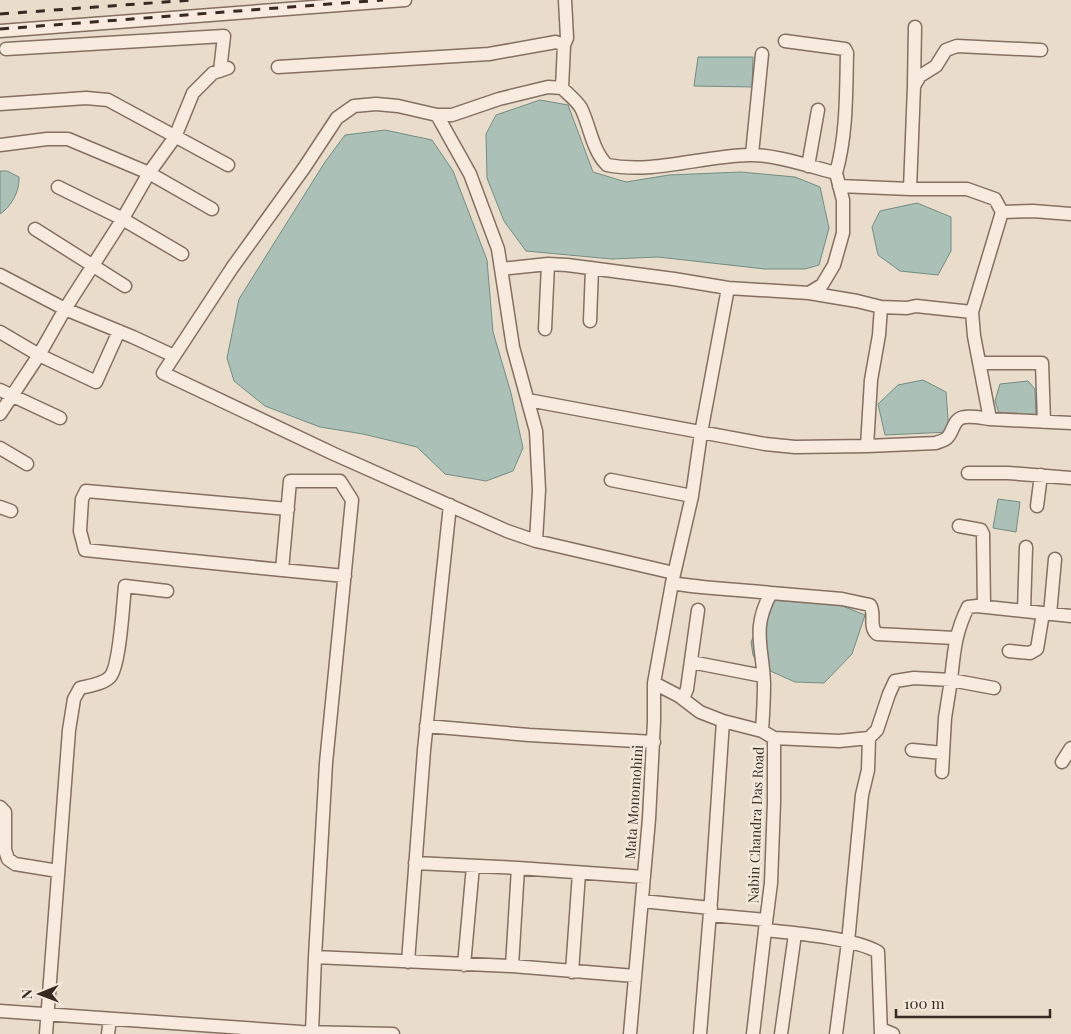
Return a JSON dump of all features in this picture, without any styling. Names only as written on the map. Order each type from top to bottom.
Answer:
[{"type":"street","points":[[0,31],[405,0]]},
{"type":"street","points":[[562,88],[564,45],[567,38],[565,0]]},
{"type":"street","points":[[215,36],[216,14]]},
{"type":"street","points":[[910,189],[915,27]]},
{"type":"street","points":[[0,414],[5,393],[39,355],[65,309],[122,220],[149,173],[174,137],[193,93],[213,73],[224,70],[224,36],[6,48]]},
{"type":"street","points":[[785,41],[845,49],[847,53],[846,113],[838,180],[843,200],[843,233],[834,265],[822,285],[809,293]]},
{"type":"street","points":[[278,67],[489,54],[556,42],[564,45]]},
{"type":"street","points":[[914,86],[920,76],[936,66],[946,50],[951,47],[1041,50]]},
{"type":"street","points":[[752,154],[762,54]]},
{"type":"street","points":[[955,638],[877,634],[872,629],[872,609],[870,605],[832,598],[702,588],[507,531],[334,454],[163,373],[170,354],[304,168],[337,118],[354,106],[376,104],[398,106],[437,115],[452,115],[499,99],[548,87],[562,88],[580,106],[596,147],[602,160],[607,165],[646,167],[752,154],[808,166],[838,180],[910,189],[967,189],[995,199],[1002,212],[972,312],[974,336],[990,420]]},
{"type":"street","points":[[0,104],[86,98],[108,100],[228,165]]},
{"type":"street","points":[[808,166],[818,110]]},
{"type":"street","points":[[437,115],[470,174],[498,249],[513,347],[536,430],[539,490],[536,540]]},
{"type":"street","points":[[0,145],[47,139],[68,139],[149,173],[212,209]]},
{"type":"street","points":[[58,188],[122,220],[182,254]]},
{"type":"street","points":[[1002,212],[1033,211],[1071,214]]},
{"type":"street","points":[[35,229],[125,286]]},
{"type":"street","points":[[501,269],[548,264],[592,268],[728,288],[809,293],[882,307],[907,308],[916,306],[972,312]]},
{"type":"street","points":[[545,329],[548,264]]},
{"type":"street","points":[[590,321],[592,268]]},
{"type":"street","points":[[0,275],[65,309],[170,354]]},
{"type":"street","points":[[673,578],[692,496],[701,433],[728,288]]},
{"type":"street","points":[[867,446],[871,380],[882,307]]},
{"type":"street","points":[[0,332],[39,355],[96,382],[119,332]]},
{"type":"street","points":[[980,363],[1042,363],[1044,422]]},
{"type":"street","points":[[5,393],[60,418]]},
{"type":"street","points":[[528,400],[701,433],[795,447],[936,443],[945,440],[949,436],[955,422],[966,416],[990,420],[1071,423]]},
{"type":"street","points":[[0,448],[27,464]]},
{"type":"street","points":[[968,474],[1041,475],[1071,478]]},
{"type":"street","points":[[1037,506],[1041,475]]},
{"type":"street","points":[[611,480],[692,496]]},
{"type":"street","points":[[282,570],[290,481],[340,481],[352,500],[326,763],[312,1032]]},
{"type":"street","points":[[288,509],[86,491],[82,499],[80,531],[85,550],[345,576]]},
{"type":"street","points":[[408,962],[426,726],[450,506]]},
{"type":"street","points":[[959,526],[981,530],[983,534],[984,607]]},
{"type":"street","points":[[1024,611],[1026,547]]},
{"type":"street","points":[[1009,651],[1030,653],[1037,649],[1046,614],[1055,559]]},
{"type":"street","name":"Mata Monomohini","points":[[630,1034],[654,742],[654,683],[673,578]]},
{"type":"street","points":[[46,1034],[46,1014],[74,699],[80,688],[98,683],[110,677],[116,663],[125,586],[167,591]]},
{"type":"street","points":[[771,593],[764,605],[759,625],[759,644],[768,734],[840,741],[869,738],[877,730],[895,681],[914,678],[951,680],[994,688]]},
{"type":"street","points":[[942,772],[945,718],[955,638],[968,607],[1071,616]]},
{"type":"street","points":[[684,699],[698,610]]},
{"type":"street","points":[[691,662],[763,676]]},
{"type":"street","name":"Nabin Chandra Das Road","points":[[654,683],[684,699],[700,712],[768,734],[774,802],[772,865],[753,1034]]},
{"type":"street","points":[[700,1034],[711,911],[723,721]]},
{"type":"street","points":[[426,726],[529,735],[654,742]]},
{"type":"street","points":[[836,1034],[848,942],[862,795],[868,770],[869,738]]},
{"type":"street","points":[[1062,762],[1071,748]]},
{"type":"street","points":[[912,750],[943,753]]},
{"type":"street","points":[[0,807],[5,812],[5,850],[8,859],[15,864],[58,871]]},
{"type":"street","points":[[416,864],[518,868],[644,877]]},
{"type":"street","points":[[464,965],[473,866]]},
{"type":"street","points":[[512,966],[518,868]]},
{"type":"street","points":[[572,972],[579,873]]},
{"type":"street","points":[[642,901],[711,911],[795,934],[870,947],[878,952],[885,1032]]},
{"type":"street","points":[[780,1034],[795,934]]},
{"type":"street","points":[[315,957],[512,966],[635,976]]},
{"type":"street","points":[[0,1011],[312,1032],[393,1034]]},
{"type":"street","points":[[108,1034],[110,1019]]},
{"type":"shaded area","points":[[698,57],[753,57],[752,87],[694,86]]},
{"type":"shaded area","points":[[540,100],[568,105],[593,172],[626,182],[669,175],[741,172],[795,177],[820,187],[829,228],[819,265],[805,269],[765,269],[658,257],[612,259],[526,251],[504,221],[487,178],[486,134],[496,115]]},
{"type":"shaded area","points":[[385,130],[432,140],[453,171],[487,260],[493,332],[511,393],[523,448],[513,471],[486,481],[445,474],[417,447],[363,434],[320,427],[265,406],[234,381],[227,358],[239,299],[325,162],[345,135]]},
{"type":"shaded area","points":[[0,171],[7,171],[19,177],[19,182],[14,198],[0,214]]},
{"type":"shaded area","points":[[917,203],[951,217],[951,251],[938,275],[900,271],[878,255],[872,227],[880,211]]},
{"type":"shaded area","points":[[923,380],[946,392],[949,432],[885,435],[878,404],[898,385]]},
{"type":"shaded area","points":[[1028,381],[1035,389],[1036,417],[1001,420],[995,401],[1000,384]]},
{"type":"shaded area","points":[[998,499],[1020,502],[1016,532],[993,528]]},
{"type":"shaded area","points":[[775,590],[815,595],[865,615],[852,654],[824,683],[795,682],[759,666],[753,655],[751,642]]},
{"type":"railway","points":[[0,14],[192,0]]},
{"type":"railway","points":[[0,29],[383,0]]}]
